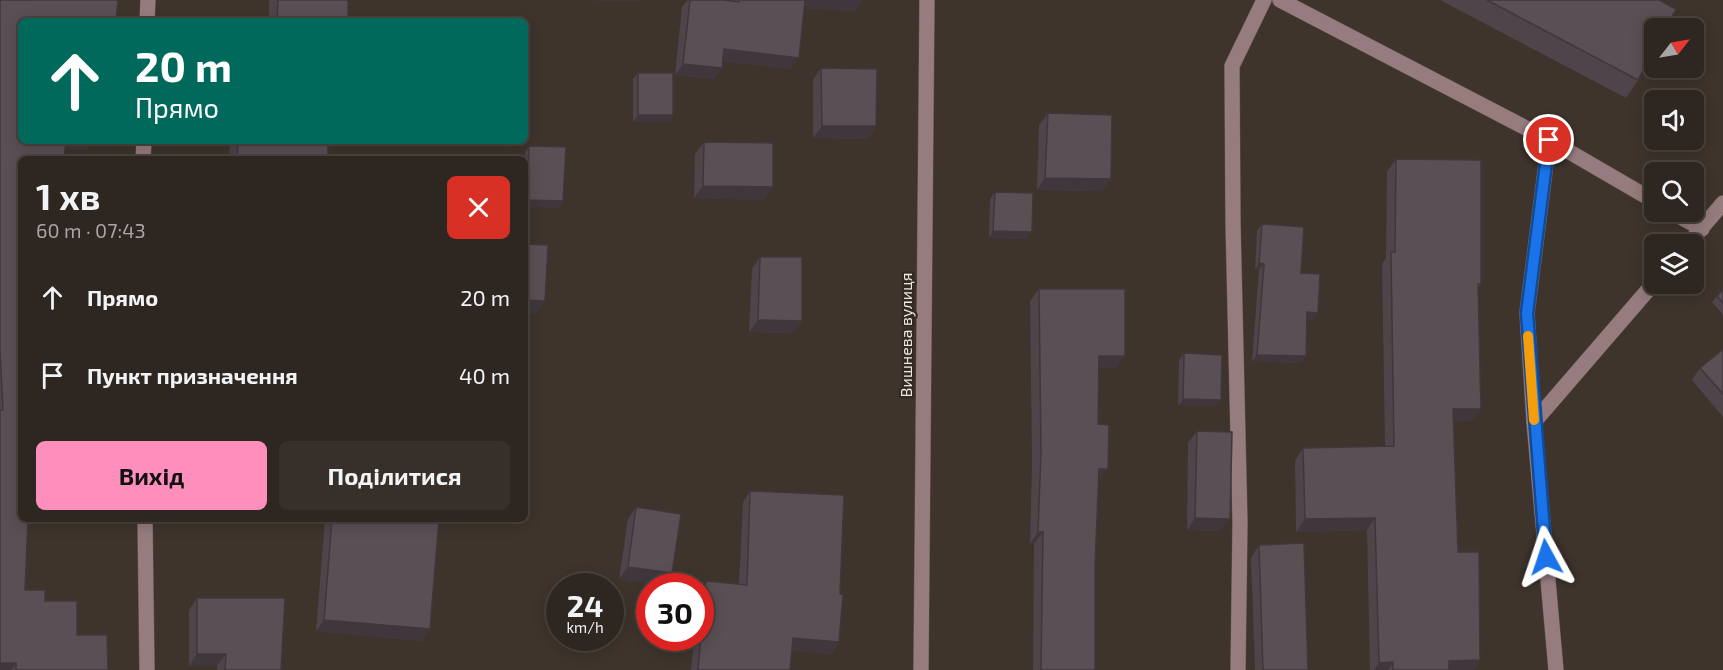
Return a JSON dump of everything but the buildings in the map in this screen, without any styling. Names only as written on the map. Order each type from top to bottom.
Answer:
[{"type":"street","points":[[147,18],[148,0]]},
{"type":"street","name":"Вишнева вулиця","points":[[921,670],[927,0]]},
{"type":"street","points":[[1238,670],[1240,522],[1232,66],[1264,0]]},
{"type":"street","points":[[1280,0],[1549,140],[1644,195]]},
{"type":"street","points":[[1549,140],[1527,313],[1534,422],[1556,670]]},
{"type":"street","points":[[1697,234],[1723,203]]},
{"type":"street","points":[[1690,222],[1702,229]]},
{"type":"street","points":[[1534,422],[1645,294]]},
{"type":"street","points":[[145,522],[147,670]]},
{"type":"slow traffic","points":[[1528,336],[1534,420]]},
{"type":"route","points":[[1546,557],[1527,313],[1549,140]]}]
